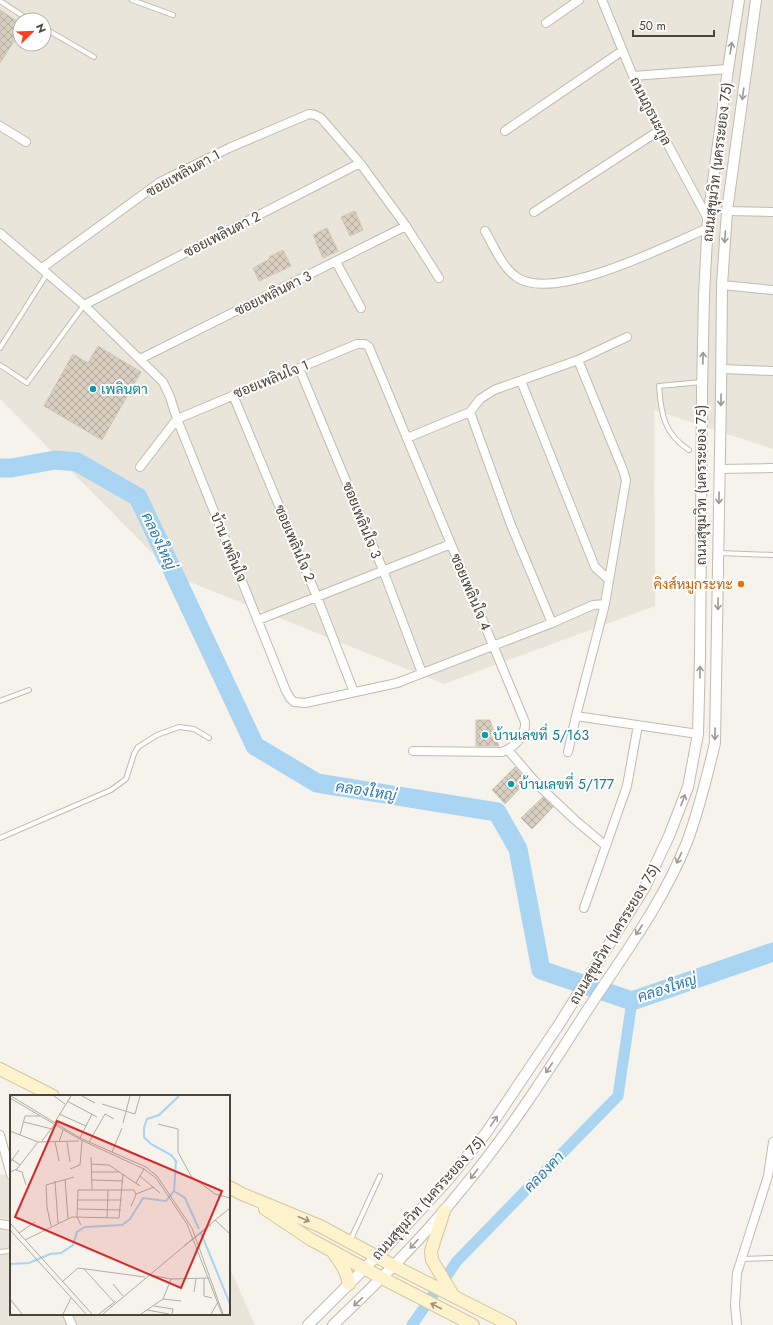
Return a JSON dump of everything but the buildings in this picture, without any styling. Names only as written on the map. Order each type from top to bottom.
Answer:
[{"type":"main road","points":[[0,1068],[51,1095]]},
{"type":"main road","points":[[230,1188],[310,1239],[470,1323]]},
{"type":"main road","points":[[242,1194],[320,1226],[394,1266],[510,1325]]},
{"type":"main road","points":[[444,1211],[431,1251],[432,1260],[435,1267],[453,1295]]},
{"type":"main road","points":[[331,1250],[347,1272],[349,1284]]},
{"type":"street","points":[[546,23],[579,0]]},
{"type":"street","name":"ถนนภูธนะกูล","points":[[602,0],[622,51],[708,224]]},
{"type":"street","name":"ถนนสุขุมวิท (นครระยอง 75)","points":[[308,1325],[377,1256],[447,1181],[486,1133],[558,1026],[645,887],[669,836],[688,787],[698,734],[702,382],[704,295],[708,224],[728,69],[739,0]]},
{"type":"street","name":"ถนนสุขุมวิท (นครระยอง 75)","points":[[333,1325],[394,1266],[444,1211],[503,1136],[571,1036],[660,898],[686,843],[702,797],[715,743],[722,369],[722,285],[727,211],[756,0]]},
{"type":"street","points":[[505,131],[622,51]]},
{"type":"street","points":[[634,76],[728,69]]},
{"type":"street","name":"ซอยเพลินตา 1","points":[[45,270],[160,182],[236,145],[305,115],[310,114],[321,118],[360,163]]},
{"type":"street","points":[[0,126],[26,142]]},
{"type":"street","points":[[534,212],[660,130]]},
{"type":"street","points":[[360,163],[406,226],[439,278]]},
{"type":"street","name":"ซอยเพลินตา 2","points":[[84,306],[360,163]]},
{"type":"street","points":[[727,211],[773,212]]},
{"type":"street","points":[[485,231],[506,267],[512,274],[526,282],[541,284],[567,281],[630,261],[708,224]]},
{"type":"street","name":"ซอยเพลินตา 3","points":[[140,359],[406,226]]},
{"type":"street","name":"บ้าน เพลินใจ","points":[[0,233],[45,270],[84,306],[158,376],[167,389],[177,419],[290,698],[294,702],[305,703],[354,692]]},
{"type":"street","points":[[336,262],[361,308]]},
{"type":"street","points":[[722,285],[773,290]]},
{"type":"street","points":[[407,438],[470,412],[485,395],[578,360],[627,337]]},
{"type":"street","name":"ซอยเพลินใจ 1","points":[[177,419],[357,344],[365,344]]},
{"type":"street","name":"ซอยเพลินใจ 4","points":[[365,344],[371,351],[525,722],[524,733],[521,738],[508,750]]},
{"type":"street","points":[[568,752],[605,604],[608,579],[626,480],[578,360]]},
{"type":"street","name":"ซอยเพลินใจ 3","points":[[299,368],[383,570],[422,673]]},
{"type":"street","points":[[722,369],[773,371]]},
{"type":"street","points":[[521,381],[595,567],[608,579]]},
{"type":"street","name":"ซอยเพลินใจ 2","points":[[233,395],[317,597],[354,692]]},
{"type":"street","points":[[470,412],[511,525],[552,623]]},
{"type":"street","points":[[140,467],[177,419]]},
{"type":"street","points":[[720,469],[773,468]]},
{"type":"street","points":[[700,537],[719,537]]},
{"type":"street","points":[[258,620],[451,544]]},
{"type":"street","points":[[354,692],[397,682],[552,623],[593,605],[605,604]]},
{"type":"street","points":[[576,716],[698,734]]},
{"type":"street","points":[[584,908],[627,786],[638,725]]},
{"type":"street","points":[[413,751],[496,753],[508,750],[539,786],[575,820],[606,846]]},
{"type":"street","points":[[0,1135],[10,1171]]},
{"type":"street","points":[[737,1325],[735,1305],[736,1284],[742,1259],[768,1176],[773,1142]]},
{"type":"street","points":[[0,1224],[10,1226]]},
{"type":"street","points":[[67,1315],[72,1325]]},
{"type":"lane","points":[[132,0],[173,15]]},
{"type":"lane","points":[[0,1],[17,12]]},
{"type":"lane","points":[[52,33],[94,57]]},
{"type":"lane","points":[[0,348],[45,270]]},
{"type":"lane","points":[[0,365],[27,383],[84,306]]},
{"type":"lane","points":[[689,450],[674,438],[670,432],[661,409],[660,386],[702,382]]},
{"type":"lane","points":[[719,553],[773,555]]},
{"type":"lane","points":[[0,701],[29,690]]},
{"type":"lane","points":[[0,838],[111,790],[126,779],[134,754],[138,747],[157,735],[179,727],[194,729],[209,738]]},
{"type":"lane","points":[[350,1242],[380,1176]]},
{"type":"lane","points":[[0,1252],[9,1251],[10,1250]]},
{"type":"lane","points":[[742,1259],[773,1258]]},
{"type":"shaded area","points":[[0,0],[773,0],[773,449],[654,410],[655,606],[444,684],[175,576],[0,399]]},
{"type":"shaded area","points":[[10,1174],[10,1315],[230,1315],[230,1268],[255,1325],[0,1325],[0,1175]]},
{"type":"waterway","name":"คลองใหญ่","points":[[0,468],[11,468],[55,460],[77,462],[138,497],[255,746],[317,783],[497,812],[518,849],[541,970],[632,1001],[773,952]]},
{"type":"waterway","name":"คลองคา","points":[[412,1325],[457,1261],[618,1096],[632,1001]]},
{"type":"place","name":"เพลินตา","points":[[93,389]]},
{"type":"place","name":"คิงส์หมูกระทะ","points":[[741,584]]},
{"type":"place","name":"บ้านเลขที่ 5/163","points":[[485,735]]},
{"type":"place","name":"บ้านเลขที่ 5/177","points":[[511,784]]}]
